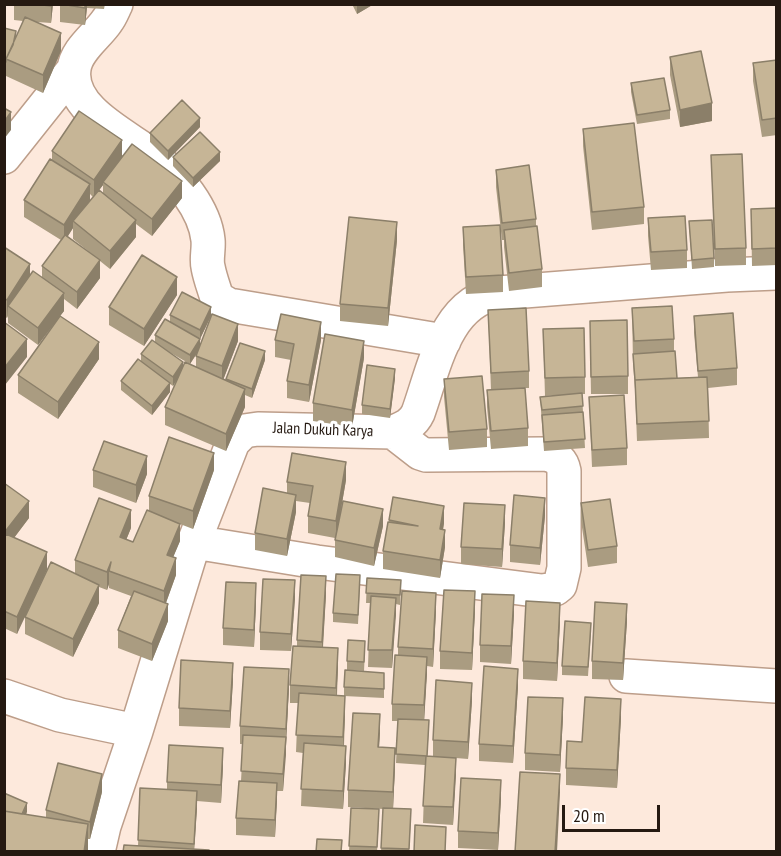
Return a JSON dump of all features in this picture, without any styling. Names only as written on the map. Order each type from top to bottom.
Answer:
[{"type":"street","points":[[4,157],[74,69],[81,52],[108,20],[116,4]]},
{"type":"street","points":[[74,69],[76,86],[85,105],[107,125],[155,158],[189,194],[203,220],[208,239],[208,266],[217,298],[229,305],[444,341]]},
{"type":"street","name":"Jalan Dukuh Karya","points":[[98,852],[104,826],[136,731],[194,542],[233,442],[244,431],[258,429],[393,432],[414,420],[454,320],[475,300],[489,294],[777,273]]},
{"type":"street","points":[[194,542],[317,562],[542,591],[555,589],[560,585],[564,568],[564,471],[558,459],[545,454],[426,455],[393,432]]},
{"type":"street","points":[[626,676],[777,686]]},
{"type":"street","points":[[4,696],[60,715],[136,731]]},
{"type":"building","points":[[61,4],[85,4],[85,8]]},
{"type":"building","points":[[25,17],[61,33],[43,75],[6,59]]},
{"type":"building","points":[[4,28],[16,31],[6,62],[4,61]]},
{"type":"building","points":[[701,51],[712,103],[680,110],[670,57]]},
{"type":"building","points":[[777,60],[777,118],[762,120],[753,63]]},
{"type":"building","points":[[664,78],[670,110],[637,115],[631,83]]},
{"type":"building","points":[[182,100],[200,118],[168,151],[150,133]]},
{"type":"building","points":[[4,108],[11,112],[4,122]]},
{"type":"building","points":[[79,111],[122,140],[94,180],[52,151]]},
{"type":"building","points":[[634,123],[644,207],[592,212],[583,129]]},
{"type":"building","points":[[200,132],[220,152],[193,178],[173,157]]},
{"type":"building","points":[[132,144],[182,181],[152,219],[103,182]]},
{"type":"building","points":[[742,154],[746,248],[715,249],[711,155]]},
{"type":"building","points":[[50,159],[90,184],[64,225],[24,200]]},
{"type":"building","points":[[529,165],[536,219],[502,223],[496,170]]},
{"type":"building","points":[[99,190],[136,220],[110,251],[73,221]]},
{"type":"building","points":[[777,208],[777,248],[752,249],[751,209]]},
{"type":"building","points":[[685,216],[687,250],[651,252],[648,218]]},
{"type":"building","points":[[349,217],[397,222],[388,308],[340,304]]},
{"type":"building","points":[[712,220],[714,258],[692,260],[689,221]]},
{"type":"building","points":[[500,225],[503,275],[466,277],[463,227]]},
{"type":"building","points":[[537,226],[542,269],[509,273],[504,230]]},
{"type":"building","points":[[65,235],[100,260],[77,292],[42,266]]},
{"type":"building","points":[[4,247],[30,264],[7,300],[4,298]]},
{"type":"building","points":[[142,255],[177,277],[144,329],[109,307]]},
{"type":"building","points":[[33,271],[64,293],[38,328],[8,306]]},
{"type":"building","points":[[182,292],[211,307],[200,330],[170,315]]},
{"type":"building","points":[[672,306],[674,339],[634,341],[632,308]]},
{"type":"building","points":[[526,308],[529,371],[491,373],[488,310]]},
{"type":"building","points":[[733,313],[737,368],[698,371],[694,316]]},
{"type":"building","points":[[212,314],[238,324],[222,366],[196,356]]},
{"type":"building","points":[[281,314],[321,322],[309,385],[287,381],[294,344],[275,340]]},
{"type":"building","points":[[60,316],[99,342],[58,402],[18,375]]},
{"type":"building","points":[[165,319],[200,339],[190,355],[155,335]]},
{"type":"building","points":[[627,320],[628,376],[591,377],[590,321]]},
{"type":"building","points":[[4,322],[27,339],[5,367],[4,367]]},
{"type":"building","points":[[584,328],[585,377],[545,378],[543,329]]},
{"type":"building","points":[[325,334],[364,341],[352,410],[313,403]]},
{"type":"building","points":[[152,340],[183,362],[173,377],[141,354]]},
{"type":"building","points":[[240,343],[265,351],[252,389],[226,379]]},
{"type":"building","points":[[675,351],[677,378],[635,380],[633,354]]},
{"type":"building","points":[[138,359],[170,383],[152,406],[121,381]]},
{"type":"building","points":[[185,362],[245,389],[226,434],[165,407]]},
{"type":"building","points":[[367,365],[395,369],[390,409],[362,405]]},
{"type":"building","points":[[482,376],[487,429],[449,432],[444,379]]},
{"type":"building","points":[[707,377],[709,421],[637,424],[635,380]]},
{"type":"building","points":[[525,388],[528,428],[491,431],[487,390]]},
{"type":"building","points":[[582,393],[583,406],[542,410],[540,397]]},
{"type":"building","points":[[624,395],[627,448],[592,450],[589,397]]},
{"type":"building","points":[[583,412],[585,439],[544,442],[542,415]]},
{"type":"building","points":[[169,437],[214,453],[193,511],[149,496]]},
{"type":"building","points":[[104,441],[147,456],[136,485],[93,470]]},
{"type":"building","points":[[292,453],[346,462],[336,521],[308,516],[313,486],[287,482]]},
{"type":"building","points":[[4,483],[29,501],[4,533]]},
{"type":"building","points":[[263,488],[296,495],[287,539],[255,533]]},
{"type":"building","points":[[514,495],[545,498],[540,548],[510,545]]},
{"type":"building","points":[[393,497],[444,506],[440,529],[445,530],[440,560],[383,551],[388,522],[418,526],[389,520]]},
{"type":"building","points":[[99,498],[131,510],[120,537],[133,542],[147,510],[180,524],[167,555],[176,558],[164,591],[109,571],[111,562],[107,572],[75,560]]},
{"type":"building","points":[[610,499],[617,546],[588,550],[581,503]]},
{"type":"building","points":[[343,501],[383,509],[374,548],[335,540]]},
{"type":"building","points":[[464,503],[505,505],[502,549],[461,547]]},
{"type":"building","points":[[6,534],[47,552],[17,617],[4,611],[4,538]]},
{"type":"building","points":[[51,562],[99,585],[73,639],[25,617]]},
{"type":"building","points":[[336,574],[360,575],[358,615],[333,613]]},
{"type":"building","points":[[301,575],[326,576],[322,642],[297,640]]},
{"type":"building","points":[[367,578],[401,580],[400,595],[366,593]]},
{"type":"building","points":[[263,579],[295,580],[291,634],[260,632]]},
{"type":"building","points":[[226,582],[256,583],[254,630],[223,628]]},
{"type":"building","points":[[444,590],[475,591],[472,653],[440,651]]},
{"type":"building","points":[[134,591],[168,604],[152,644],[118,630]]},
{"type":"building","points":[[402,591],[436,593],[433,649],[398,647]]},
{"type":"building","points":[[482,594],[514,595],[511,646],[480,645]]},
{"type":"building","points":[[371,596],[396,598],[392,650],[368,650]]},
{"type":"building","points":[[526,601],[560,603],[557,663],[523,661]]},
{"type":"building","points":[[595,602],[627,604],[623,663],[592,661]]},
{"type":"building","points":[[565,621],[591,623],[588,667],[562,666]]},
{"type":"building","points":[[348,640],[365,641],[364,662],[347,661]]},
{"type":"building","points":[[293,646],[338,648],[336,688],[290,685]]},
{"type":"building","points":[[395,655],[427,657],[424,705],[392,704]]},
{"type":"building","points":[[181,660],[233,663],[230,711],[179,708]]},
{"type":"building","points":[[484,666],[518,669],[513,746],[479,744]]},
{"type":"building","points":[[244,667],[289,669],[286,729],[240,726]]},
{"type":"building","points":[[345,670],[384,673],[384,689],[344,687]]},
{"type":"building","points":[[436,680],[472,683],[468,742],[433,740]]},
{"type":"building","points":[[299,693],[345,696],[343,737],[296,735]]},
{"type":"building","points":[[528,697],[563,698],[560,755],[525,753]]},
{"type":"building","points":[[585,697],[621,699],[617,770],[566,768],[567,741],[582,742]]},
{"type":"building","points":[[353,713],[380,714],[378,747],[395,748],[393,792],[348,790]]},
{"type":"building","points":[[398,719],[429,720],[427,756],[396,754]]},
{"type":"building","points":[[243,735],[286,737],[283,774],[241,771]]},
{"type":"building","points":[[304,743],[346,746],[343,791],[301,789]]},
{"type":"building","points":[[169,745],[223,748],[221,785],[167,782]]},
{"type":"building","points":[[426,756],[456,758],[453,807],[423,806]]},
{"type":"building","points":[[58,763],[102,774],[90,822],[46,810]]},
{"type":"building","points":[[520,772],[560,774],[555,852],[515,852]]},
{"type":"building","points":[[461,778],[501,780],[498,833],[458,831]]},
{"type":"building","points":[[239,781],[277,783],[275,820],[236,818]]},
{"type":"building","points":[[140,788],[197,791],[194,844],[138,840]]},
{"type":"building","points":[[4,793],[27,803],[22,814],[4,811]]},
{"type":"building","points":[[351,808],[379,809],[377,847],[349,846]]},
{"type":"building","points":[[383,808],[411,809],[409,849],[381,848]]},
{"type":"building","points":[[4,811],[88,824],[84,852],[4,852]]},
{"type":"building","points":[[415,825],[446,827],[445,852],[414,852]]},
{"type":"building","points":[[317,839],[342,840],[341,852],[316,852]]},
{"type":"building","points":[[124,845],[209,850],[208,852],[123,852]]}]
